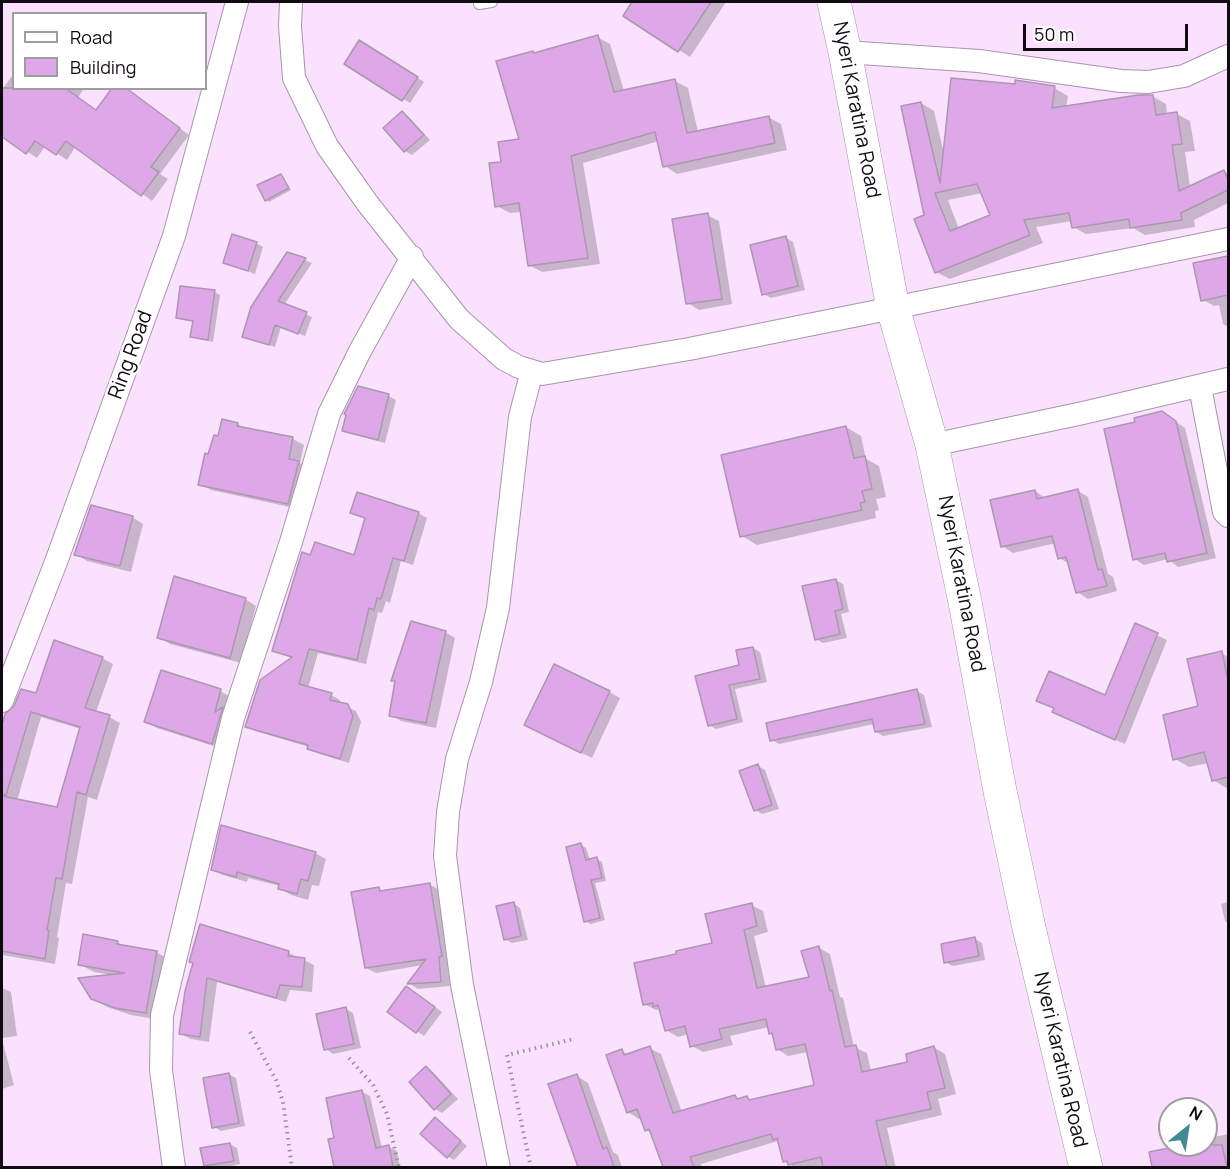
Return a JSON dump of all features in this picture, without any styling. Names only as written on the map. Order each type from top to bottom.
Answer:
[{"type":"highway","name":"Nyeri Karatina Road","points":[[834,2],[893,308],[933,445],[1029,928],[1086,1167]]},
{"type":"street","name":"Ring Road","points":[[2,701],[56,562],[174,236],[237,2]]},
{"type":"street","points":[[291,2],[290,26],[294,78],[327,146],[368,204],[459,319],[504,359],[542,374],[689,349],[1228,239]]},
{"type":"street","points":[[845,52],[978,61],[1121,81],[1148,82],[1184,76],[1228,56]]},
{"type":"street","points":[[174,1167],[161,1070],[162,1015],[233,718],[291,542],[329,414],[360,351],[412,257]]},
{"type":"street","points":[[499,1167],[462,985],[445,856],[448,812],[457,759],[481,682],[498,608],[519,417],[532,371]]},
{"type":"street","points":[[933,445],[1228,379]]},
{"type":"street","points":[[1200,387],[1224,512],[1228,516]]},
{"type":"lane","points":[[479,2],[479,4],[492,2]]},
{"type":"path","points":[[250,1032],[276,1080],[283,1102],[292,1167]]},
{"type":"path","points":[[531,1167],[507,1055],[574,1039]]},
{"type":"path","points":[[349,1058],[374,1085],[387,1114],[399,1167]]},
{"type":"building","points":[[632,2],[711,2],[678,52],[623,16]]},
{"type":"building","points":[[598,35],[614,92],[675,79],[687,133],[769,116],[775,143],[663,167],[655,132],[571,156],[588,258],[528,266],[519,203],[495,207],[489,163],[501,162],[498,142],[519,139],[496,61]]},
{"type":"building","points":[[359,40],[418,77],[402,101],[344,64]]},
{"type":"building","points":[[951,78],[1015,84],[1015,80],[1055,86],[1052,108],[1138,95],[1153,95],[1156,115],[1177,112],[1182,144],[1172,145],[1179,191],[1224,170],[1228,180],[1228,190],[1181,213],[1182,220],[1130,228],[1129,219],[1072,228],[1069,213],[1024,220],[1030,235],[935,273],[914,219],[924,215],[901,106],[921,102],[940,183]],"holes":[[[977,184],[990,215],[950,231],[935,193]]]},
{"type":"building","points":[[2,88],[68,90],[96,110],[111,90],[129,90],[180,128],[151,167],[159,172],[141,196],[66,141],[56,155],[35,141],[26,154],[2,137]]},
{"type":"building","points":[[402,111],[424,135],[404,152],[383,128]]},
{"type":"building","points":[[281,174],[289,188],[265,201],[257,185]]},
{"type":"building","points":[[708,213],[722,299],[686,304],[672,219]]},
{"type":"building","points":[[232,234],[257,242],[248,271],[223,263]]},
{"type":"building","points":[[786,236],[798,286],[762,295],[750,245]]},
{"type":"building","points":[[287,252],[306,258],[278,301],[307,312],[298,334],[275,325],[269,345],[242,337],[251,307]]},
{"type":"building","points":[[1228,256],[1228,295],[1201,301],[1193,263]]},
{"type":"building","points":[[180,286],[215,290],[208,340],[190,337],[193,321],[176,318]]},
{"type":"building","points":[[358,386],[389,394],[378,440],[342,431],[346,415],[344,414]]},
{"type":"building","points":[[1162,411],[1176,421],[1207,553],[1167,562],[1165,553],[1133,560],[1104,429],[1135,422],[1134,418]]},
{"type":"building","points":[[222,419],[238,423],[237,426],[293,437],[289,459],[299,461],[288,504],[198,485],[205,453],[208,454],[214,435],[218,436]]},
{"type":"building","points":[[846,426],[854,458],[865,456],[872,489],[862,491],[865,502],[860,503],[862,510],[740,537],[721,455]]},
{"type":"building","points":[[1078,489],[1098,570],[1102,569],[1107,586],[1076,593],[1066,557],[1058,559],[1052,536],[1001,547],[990,500],[1035,490],[1037,499]]},
{"type":"building","points":[[357,492],[419,512],[404,561],[393,558],[381,599],[377,598],[374,610],[369,608],[357,660],[309,649],[299,684],[332,693],[330,700],[348,704],[353,716],[340,759],[307,749],[308,745],[245,727],[260,680],[292,657],[272,651],[302,552],[310,555],[315,542],[354,555],[365,518],[350,513]]},
{"type":"building","points":[[91,505],[133,516],[120,566],[74,555]]},
{"type":"building","points":[[174,576],[246,598],[230,658],[157,638]]},
{"type":"building","points":[[836,579],[843,609],[835,611],[840,634],[815,640],[802,586]]},
{"type":"building","points":[[411,621],[446,631],[426,723],[389,716],[395,681],[391,681]]},
{"type":"building","points":[[1135,623],[1158,633],[1115,740],[1052,712],[1054,708],[1036,701],[1049,671],[1105,695]]},
{"type":"building","points":[[54,640],[103,657],[85,708],[110,715],[86,795],[77,792],[62,879],[56,878],[47,930],[49,930],[45,959],[2,951],[2,796],[57,807],[80,727],[31,712],[6,795],[2,795],[2,725],[5,714],[14,706],[21,689],[36,693]]},
{"type":"building","points":[[753,647],[760,679],[729,685],[737,719],[708,726],[695,676],[739,665],[736,650]]},
{"type":"building","points":[[1222,651],[1228,681],[1228,777],[1212,781],[1204,752],[1173,760],[1163,715],[1198,706],[1187,659]]},
{"type":"building","points":[[554,664],[610,691],[581,753],[524,725]]},
{"type":"building","points":[[161,670],[221,689],[215,712],[223,707],[212,744],[144,722]]},
{"type":"building","points":[[917,689],[925,724],[875,732],[872,719],[770,741],[766,723]]},
{"type":"building","points":[[758,764],[772,805],[754,811],[739,771]]},
{"type":"building","points":[[221,825],[316,852],[308,881],[301,879],[297,894],[278,889],[279,884],[237,872],[236,877],[211,870]]},
{"type":"building","points":[[581,843],[586,860],[597,857],[602,878],[591,880],[600,918],[584,922],[566,847]]},
{"type":"building","points":[[430,883],[442,956],[439,957],[441,982],[407,984],[426,959],[365,968],[351,892],[379,887],[380,891]]},
{"type":"building","points":[[514,902],[521,936],[504,940],[496,906]]},
{"type":"building","points":[[752,903],[757,926],[744,930],[757,988],[809,977],[801,951],[819,946],[845,1047],[856,1045],[862,1072],[907,1062],[906,1054],[934,1046],[945,1088],[927,1092],[931,1109],[876,1121],[887,1167],[823,1167],[821,1157],[788,1165],[787,1161],[783,1162],[777,1138],[773,1140],[771,1134],[690,1157],[694,1167],[663,1167],[649,1129],[645,1131],[637,1109],[627,1113],[606,1055],[622,1049],[624,1055],[650,1046],[673,1113],[735,1095],[737,1099],[747,1096],[749,1100],[814,1085],[805,1044],[776,1050],[766,1019],[719,1029],[722,1039],[690,1047],[685,1026],[665,1031],[658,1005],[653,1007],[653,1003],[643,1005],[634,963],[712,943],[705,914]]},
{"type":"building","points":[[200,924],[289,951],[288,956],[305,958],[302,987],[280,985],[276,998],[207,978],[200,1037],[179,1034],[185,991],[193,963],[189,962]]},
{"type":"building","points":[[83,934],[118,941],[117,944],[157,951],[146,1013],[115,1008],[91,999],[78,978],[125,973],[78,965]]},
{"type":"building","points":[[975,937],[979,956],[944,963],[941,944]]},
{"type":"building","points":[[406,986],[435,1007],[416,1033],[387,1012]]},
{"type":"building","points":[[346,1007],[354,1044],[324,1050],[316,1014]]},
{"type":"building","points":[[426,1066],[451,1094],[434,1110],[409,1082]]},
{"type":"building","points":[[229,1073],[239,1123],[212,1128],[203,1078]]},
{"type":"building","points":[[577,1074],[603,1149],[607,1147],[614,1167],[578,1167],[548,1084]]},
{"type":"building","points":[[362,1090],[376,1148],[389,1145],[393,1167],[334,1167],[328,1139],[334,1138],[326,1098]]},
{"type":"building","points":[[435,1117],[461,1141],[447,1158],[420,1134]]},
{"type":"building","points":[[230,1143],[234,1161],[204,1166],[200,1148]]},
{"type":"building","points":[[1218,1145],[1222,1145],[1227,1167],[1152,1167],[1149,1152],[1158,1150],[1158,1157],[1218,1157]]}]
